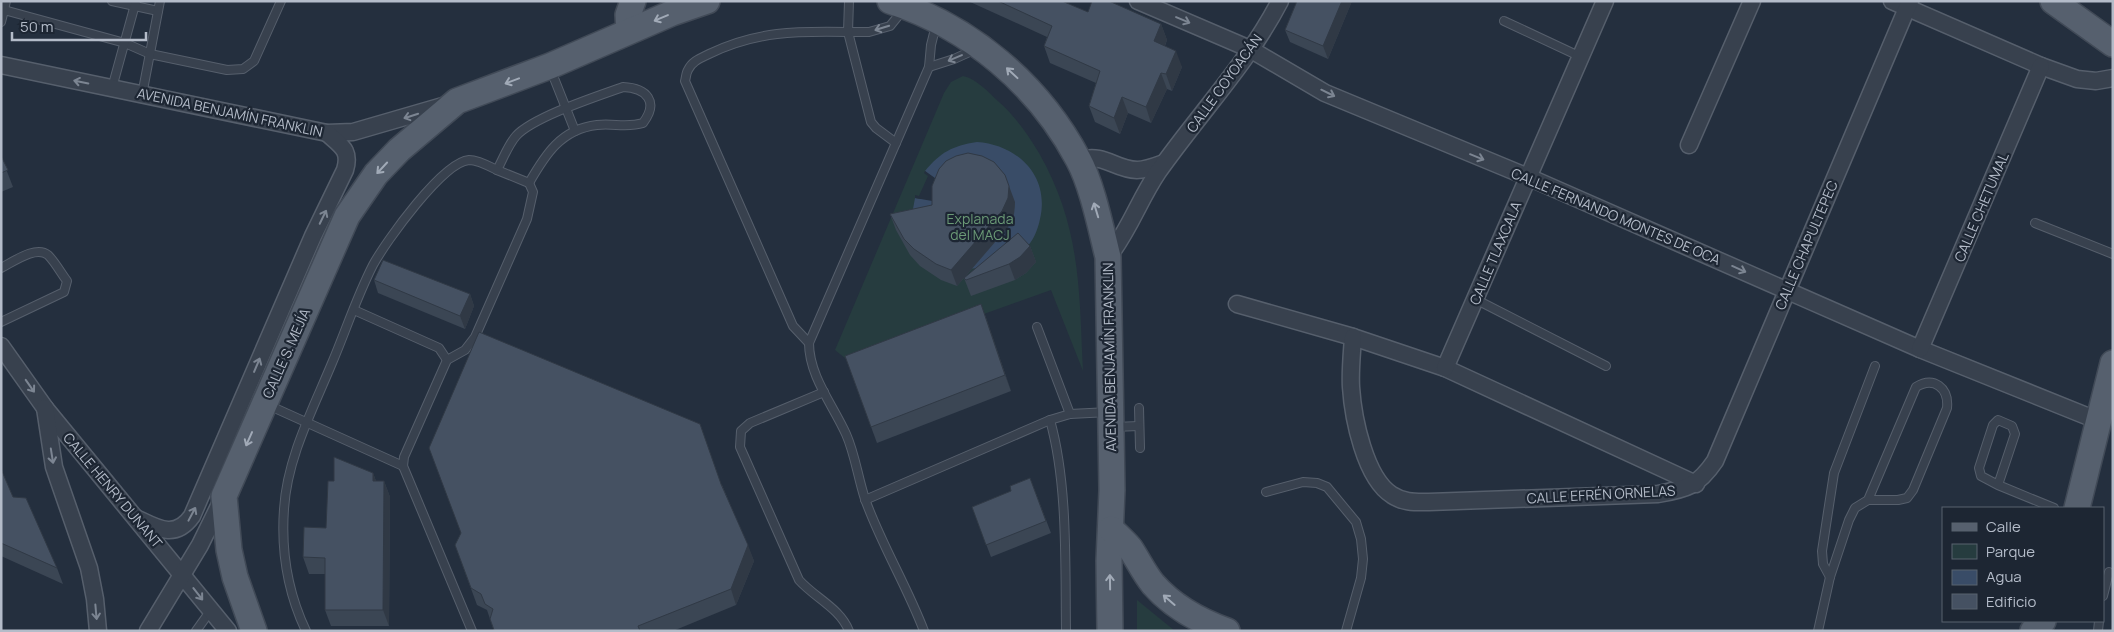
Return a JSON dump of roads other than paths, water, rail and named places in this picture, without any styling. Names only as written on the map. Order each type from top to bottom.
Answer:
[{"type":"main road","points":[[629,31],[628,15],[633,1]]},
{"type":"main road","name":"AVENIDA BENJAMÍN FRANKLIN","points":[[457,101],[550,66],[672,13],[707,1]]},
{"type":"main road","points":[[2053,1],[2113,44]]},
{"type":"main road","name":"AVENIDA BENJAMÍN FRANKLIN","points":[[898,4],[938,20],[980,47],[1011,72],[1034,95],[1079,160],[1100,225],[1108,257],[1111,419],[1110,631]]},
{"type":"main road","name":"CALLE S. MEJÍA","points":[[224,496],[347,216],[376,174],[399,150],[457,101]]},
{"type":"main road","points":[[2077,507],[2113,364]]},
{"type":"main road","points":[[224,496],[229,550],[235,577],[254,631]]},
{"type":"main road","points":[[1111,529],[1130,549],[1143,571],[1168,599],[1212,629]]},
{"type":"main road","points":[[2033,631],[2042,622]]},
{"type":"street","name":"CALLE FERNANDO MONTES DE OCA","points":[[1138,1],[1250,49],[1325,92],[1528,177],[1920,349],[2099,421]]},
{"type":"street","name":"CALLE COYOACÁN","points":[[1108,257],[1123,237],[1146,189],[1250,49],[1280,1]]},
{"type":"street","points":[[1689,145],[1752,1]]},
{"type":"street","points":[[1892,1],[1909,5],[2041,66],[2077,79],[2096,82],[2113,78]]},
{"type":"street","name":"CALLE TLAXCALA","points":[[1445,368],[1604,2]]},
{"type":"street","name":"CALLE CHAPULTEPEC","points":[[1696,484],[1715,461],[1786,290],[1909,5]]},
{"type":"street","name":"AVENIDA BENJAMÍN FRANKLIN","points":[[1,65],[327,133],[353,132],[457,101]]},
{"type":"street","name":"CALLE CHETUMAL","points":[[1920,349],[2041,66]]},
{"type":"street","points":[[136,518],[166,530],[177,530],[186,524],[192,516],[310,244],[348,162],[346,151],[327,133]]},
{"type":"street","points":[[1079,160],[1095,157],[1130,169],[1140,170],[1164,163]]},
{"type":"street","name":"CALLE EFRÉN ORNELAS","points":[[1237,304],[1353,337],[1445,368],[1696,484]]},
{"type":"street","name":"CALLE EFRÉN ORNELAS","points":[[1353,337],[1351,386],[1355,416],[1374,475],[1381,487],[1394,497],[1406,502],[1429,502],[1658,494],[1679,491],[1696,484]]},
{"type":"street","name":"CALLE HENRY DUNANT","points":[[1,346],[45,408],[228,631]]},
{"type":"street","points":[[45,408],[54,467],[89,568],[95,599],[98,631]]},
{"type":"street","name":"CALLE S. MEJÍA","points":[[148,631],[183,574],[224,496]]},
{"type":"lane","points":[[1,22],[2,10],[6,1]]},
{"type":"lane","points":[[112,1],[136,4],[158,10]]},
{"type":"lane","points":[[142,95],[160,1]]},
{"type":"lane","points":[[2,10],[125,43],[150,54],[227,70],[243,69],[254,61],[281,1]]},
{"type":"lane","points":[[849,1],[848,32],[871,122],[896,143]]},
{"type":"lane","points":[[112,88],[136,4]]},
{"type":"lane","points":[[808,343],[793,326],[685,82],[688,70],[694,62],[716,51],[756,36],[799,32],[870,32],[890,26],[898,4]]},
{"type":"lane","points":[[924,631],[865,500],[846,435],[808,355],[808,343],[930,67],[931,45],[938,20]]},
{"type":"lane","points":[[1504,21],[1581,57]]},
{"type":"lane","points":[[930,67],[980,47]]},
{"type":"lane","points":[[550,66],[575,131]]},
{"type":"lane","points":[[497,170],[516,136],[526,128],[566,108],[623,86],[637,87],[645,92],[650,103],[649,116],[643,124],[631,126],[596,125],[575,131],[558,142],[545,156],[529,184]]},
{"type":"lane","points":[[306,631],[297,612],[288,578],[284,548],[284,510],[291,467],[307,423],[374,264],[422,196],[454,166],[468,160],[478,162],[529,184],[533,192],[527,219],[475,337],[465,350],[447,360],[404,457],[403,466],[472,631]]},
{"type":"lane","points":[[2036,223],[2113,254]]},
{"type":"lane","points":[[1,268],[32,253],[43,252],[67,281],[64,292],[1,322]]},
{"type":"lane","points":[[1475,299],[1606,366]]},
{"type":"lane","points":[[354,310],[439,348],[447,360]]},
{"type":"lane","points":[[1037,327],[1070,414]]},
{"type":"lane","points":[[1830,577],[1823,564],[1822,550],[1834,473],[1875,366]]},
{"type":"lane","points":[[1818,631],[1830,577],[1849,520],[1855,508],[1868,500],[1898,500],[1907,498],[1913,490],[1947,408],[1948,397],[1941,387],[1930,382],[1922,383],[1916,387],[1868,500]]},
{"type":"lane","points":[[824,392],[750,423],[741,431],[740,447],[799,580],[839,615],[850,631]]},
{"type":"lane","points":[[264,403],[403,466]]},
{"type":"lane","points":[[1139,408],[1140,448]]},
{"type":"lane","points":[[865,500],[1050,420],[1070,414],[1111,419],[1139,426]]},
{"type":"lane","points":[[1050,420],[1058,448],[1065,553],[1066,631]]},
{"type":"lane","points":[[1998,485],[2015,434],[2012,426],[1998,420],[1993,425],[1979,468],[1981,476],[1998,485],[2052,507]]},
{"type":"lane","points":[[1266,492],[1303,482],[1317,483],[1327,487],[1356,522],[1361,539],[1363,559],[1361,578],[1346,631]]},
{"type":"lane","points":[[2104,591],[2108,572]]},
{"type":"lane","points":[[196,631],[211,610]]},
{"type":"water","points":[[977,142],[992,144],[1018,156],[1035,177],[1040,189],[1042,203],[1038,227],[1027,246],[1016,254],[980,268],[967,268],[915,218],[913,209],[915,198],[921,199],[931,176],[925,171],[936,159],[948,151]],"holes":[[[1015,202],[1011,220],[1005,230],[991,242]]]},
{"type":"park label","name":"Explanada del MACJ","points":[[980,226]]}]
